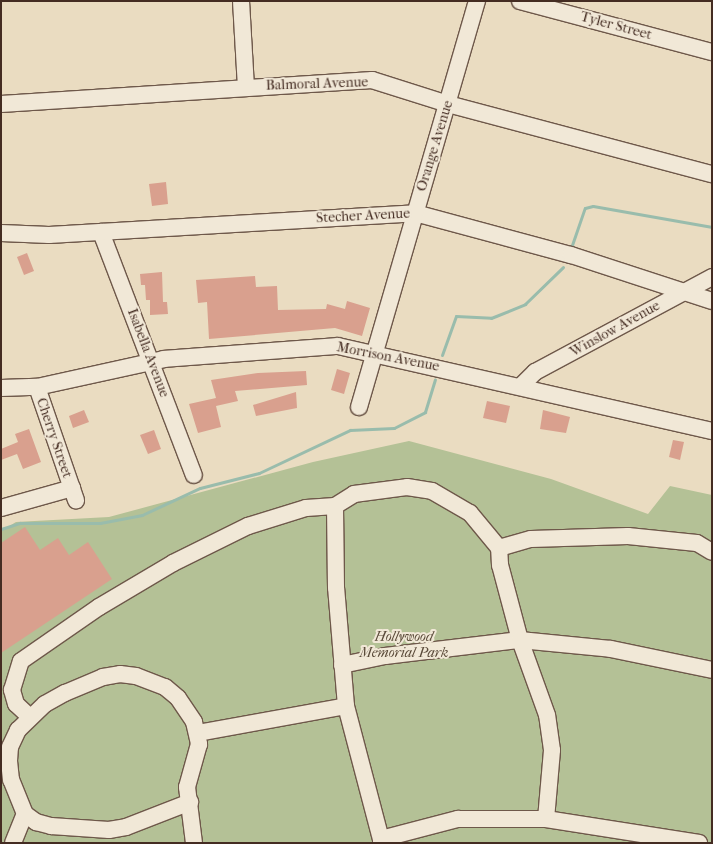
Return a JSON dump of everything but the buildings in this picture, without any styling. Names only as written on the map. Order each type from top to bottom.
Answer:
[{"type":"street","points":[[241,1],[246,87]]},
{"type":"street","name":"Orange Avenue","points":[[359,407],[477,1]]},
{"type":"street","name":"Tyler Street","points":[[520,1],[712,52]]},
{"type":"street","name":"Balmoral Avenue","points":[[1,104],[364,79],[448,104],[712,174]]},
{"type":"street","name":"Stecher Avenue","points":[[1,233],[49,235],[415,213],[570,255],[712,302]]},
{"type":"street","name":"Isabella Avenue","points":[[100,232],[152,362],[194,475]]},
{"type":"street","name":"Winslow Avenue","points":[[521,386],[535,372],[712,277]]},
{"type":"street","name":"Morrison Avenue","points":[[1,388],[37,387],[152,362],[322,345],[375,352],[712,431]]},
{"type":"street","name":"Cherry Street","points":[[1,508],[74,494],[37,387]]},
{"type":"street","points":[[30,717],[8,703],[21,661],[99,607],[173,563],[248,526],[306,508],[335,506],[354,494],[382,488],[407,487],[432,491],[470,513],[499,548],[500,565],[520,640],[547,715],[552,750],[546,819]]},
{"type":"street","points":[[335,506],[342,665],[346,706],[381,841],[458,819],[546,819],[700,843]]},
{"type":"street","points":[[499,548],[531,539],[628,536],[697,543],[712,552]]},
{"type":"street","points":[[342,665],[394,655],[520,640],[611,649],[712,670]]},
{"type":"street","points":[[190,802],[126,827],[108,830],[50,826],[36,822],[25,814],[11,780],[10,747],[18,730],[45,704],[83,684],[120,674],[136,676],[166,687],[187,709],[198,733],[199,744],[187,787],[190,802],[194,843]]},
{"type":"street","points":[[198,733],[346,706]]},
{"type":"street","points":[[13,843],[25,814]]},
{"type":"green space","name":"Hollywood Memorial Park","points":[[409,441],[551,479],[648,514],[670,486],[712,495],[712,843],[1,843],[1,531],[16,522],[109,517],[313,462]]},
{"type":"waterway","points":[[572,245],[585,208],[593,206],[712,227]]},
{"type":"waterway","points":[[442,355],[456,316],[491,318],[525,304],[563,267]]},
{"type":"waterway","points":[[1,529],[20,523],[100,523],[142,515],[200,488],[259,473],[350,430],[394,428],[425,412],[435,380]]}]
